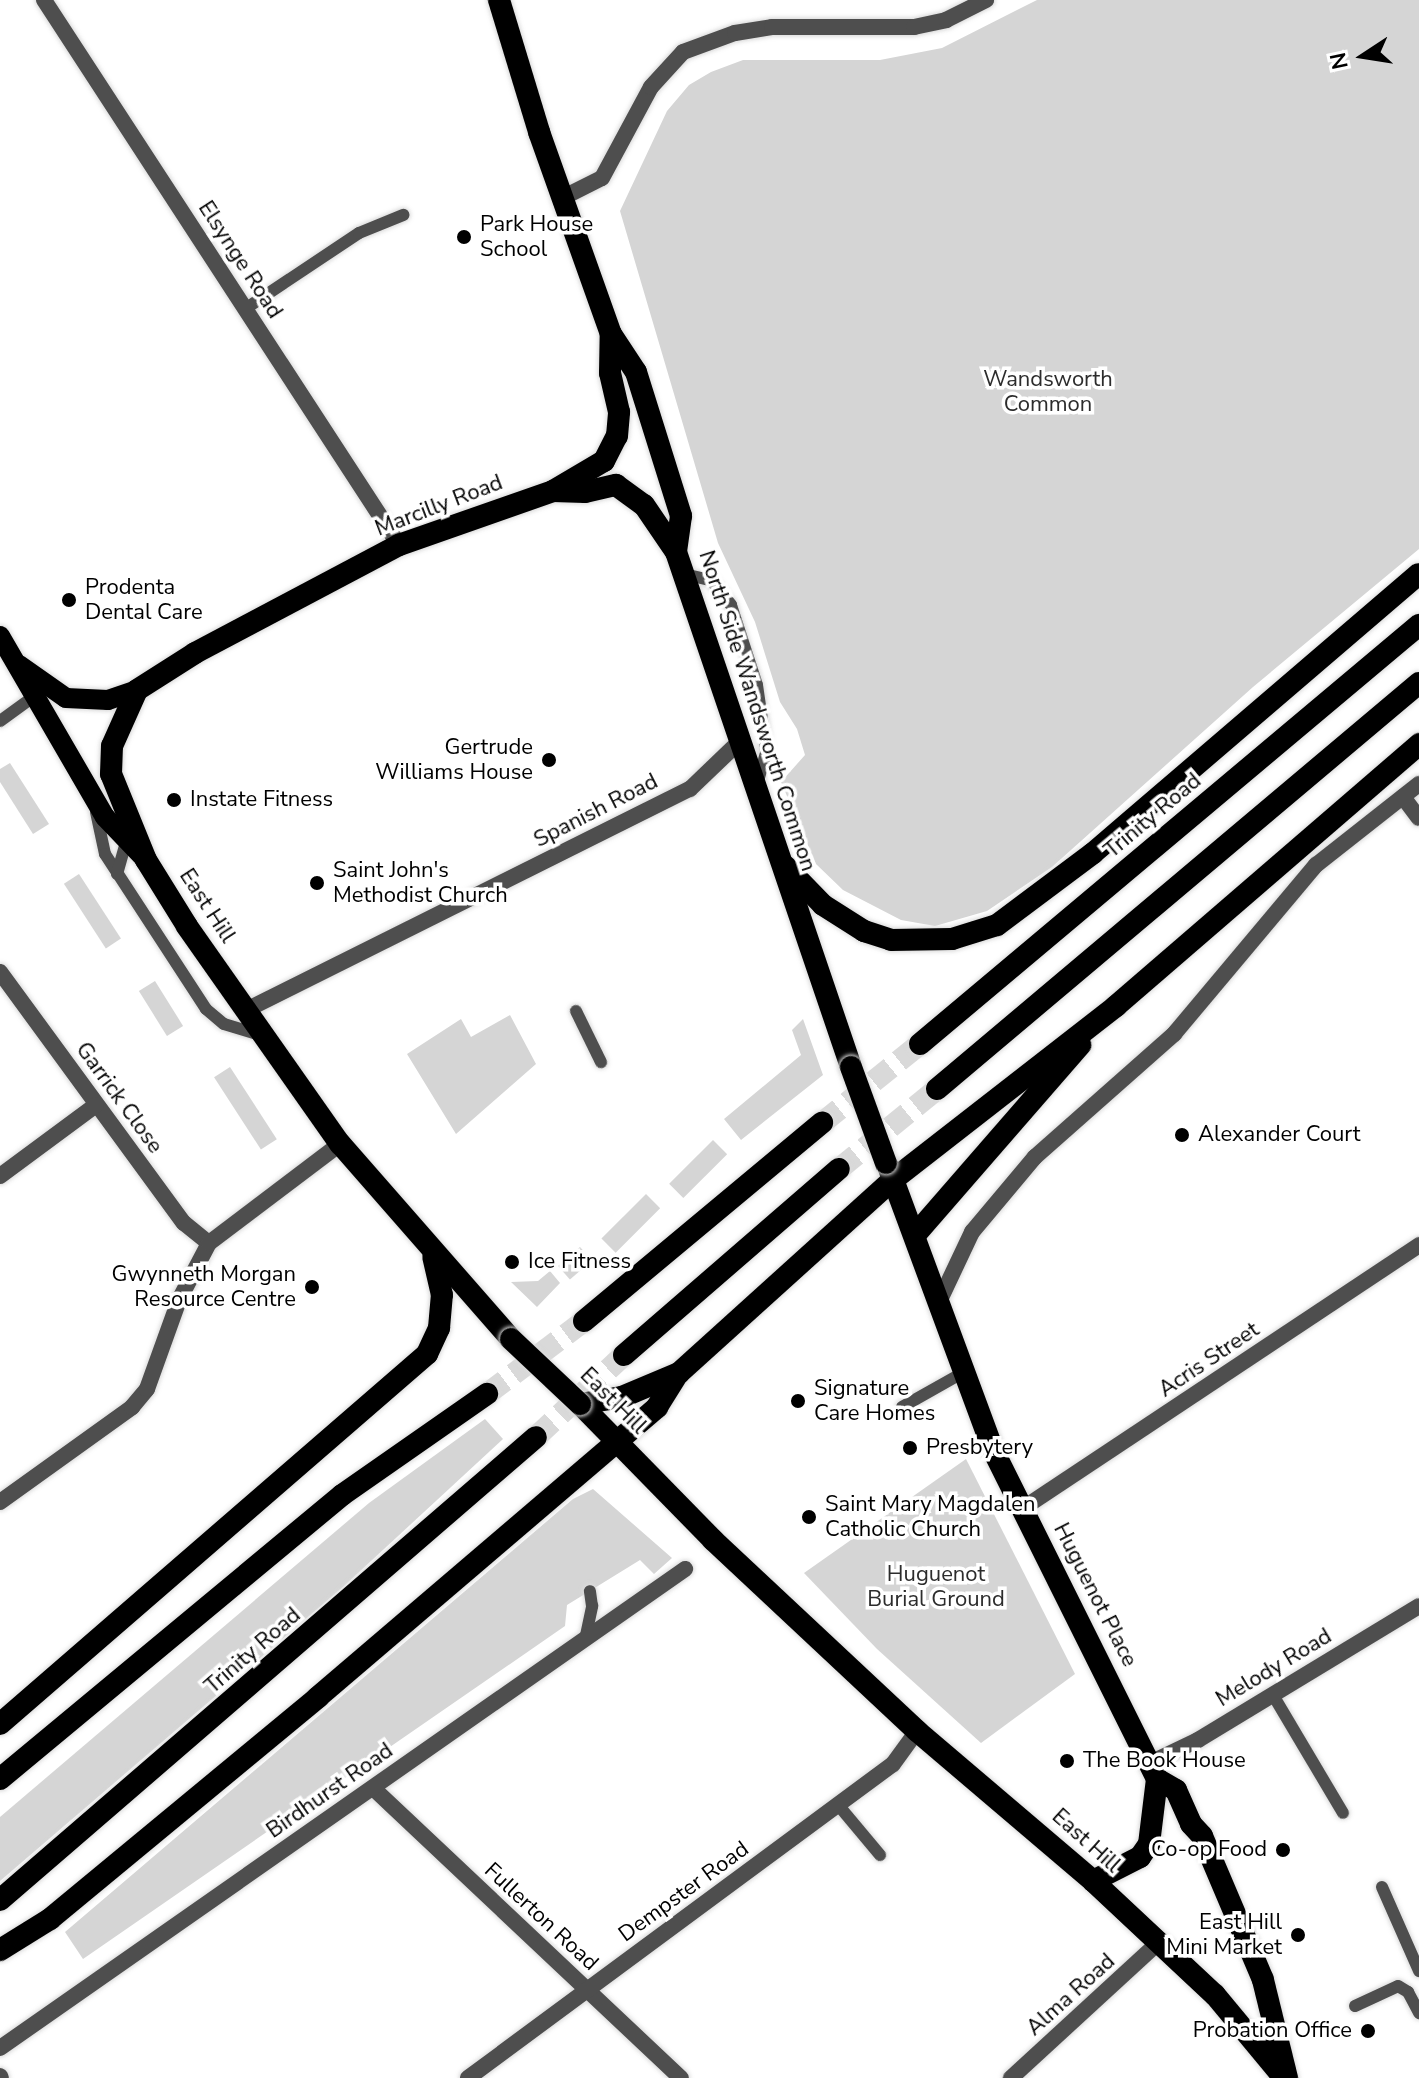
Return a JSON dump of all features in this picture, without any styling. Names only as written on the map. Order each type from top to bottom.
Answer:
[{"type":"highway","name":"North Side Wandsworth Common","points":[[499,0],[611,334],[636,372],[681,516],[676,552],[755,792],[871,1122]]},
{"type":"highway","name":"Marcilly Road","points":[[137,690],[195,653],[399,545],[553,491],[609,457],[617,436],[611,334]]},
{"type":"highway","points":[[553,491],[585,492],[616,485],[644,505],[676,552]]},
{"type":"highway","points":[[781,862],[823,905],[864,931],[891,940],[952,939],[997,925],[1104,844],[1419,574]]},
{"type":"highway","name":"Trinity Road","points":[[920,1044],[1419,625]]},
{"type":"highway","points":[[937,1089],[1419,683]]},
{"type":"highway","points":[[137,690],[112,746],[111,774],[133,819],[146,860]]},
{"type":"highway","points":[[0,1950],[50,1919],[306,1707],[657,1407],[679,1373],[890,1171],[1116,1006],[1419,744]]},
{"type":"highway","name":"East Hill","points":[[146,860],[263,1036],[340,1144],[432,1254],[511,1339],[592,1406],[616,1439],[713,1540],[917,1731],[1093,1881],[1159,1942],[1232,2012],[1286,2078]]},
{"type":"highway","points":[[915,1235],[1116,1006]]},
{"type":"highway","name":"Huguenot Place","points":[[871,1122],[964,1372],[1022,1509],[1154,1771],[1176,1790],[1214,1864],[1263,1980],[1286,2078]]},
{"type":"highway","points":[[584,1321],[822,1123]]},
{"type":"highway","points":[[624,1355],[839,1169]]},
{"type":"highway","points":[[0,1724],[432,1348],[442,1295],[432,1254]]},
{"type":"highway","points":[[592,1406],[645,1390],[679,1373]]},
{"type":"highway","points":[[0,1779],[342,1495],[487,1394]]},
{"type":"highway","name":"Trinity Road","points":[[0,1900],[536,1437]]},
{"type":"highway","points":[[1093,1881],[1140,1857],[1149,1844],[1154,1771]]},
{"type":"main road","points":[[0,636],[19,665]]},
{"type":"main road","name":"Marcilly Road","points":[[19,665],[66,698],[108,700],[137,690]]},
{"type":"main road","name":"East Hill","points":[[19,665],[32,698],[92,794],[125,842],[146,860]]},
{"type":"street","name":"Elsynge Road","points":[[44,0],[399,545]]},
{"type":"street","points":[[564,197],[602,178],[651,87],[683,52],[711,39],[772,27],[914,27],[946,20],[986,0]]},
{"type":"street","name":"Spanish Road","points":[[246,1010],[690,789],[739,742]]},
{"type":"street","points":[[938,1304],[972,1232],[1035,1157],[1174,1034],[1316,865],[1419,784]]},
{"type":"street","points":[[1403,797],[1419,818]]},
{"type":"street","name":"Garrick Close","points":[[0,972],[184,1223],[209,1243]]},
{"type":"street","points":[[0,1176],[96,1105]]},
{"type":"street","points":[[0,1502],[132,1407],[147,1389],[179,1300],[209,1243],[340,1144]]},
{"type":"street","name":"Acris Street","points":[[1022,1509],[1419,1245]]},
{"type":"street","name":"Birdhurst Road","points":[[0,2048],[685,1569]]},
{"type":"street","name":"Melody Road","points":[[1154,1771],[1419,1606]]},
{"type":"street","name":"Dempster Road","points":[[468,2078],[839,1806],[898,1760],[917,1731]]},
{"type":"street","name":"Fullerton Road","points":[[373,1788],[681,2078]]},
{"type":"street","name":"Alma Road","points":[[1011,2078],[1159,1942]]},
{"type":"lane","points":[[245,309],[359,233],[403,215]]},
{"type":"lane","points":[[684,574],[711,580],[731,605],[757,685],[764,733],[766,753],[755,792]]},
{"type":"lane","points":[[0,721],[32,698]]},
{"type":"lane","points":[[92,794],[105,854],[206,1009],[224,1024],[263,1036]]},
{"type":"lane","points":[[117,874],[133,819]]},
{"type":"lane","points":[[576,1011],[601,1062]]},
{"type":"lane","points":[[902,1407],[964,1372]]},
{"type":"lane","points":[[585,1640],[592,1606],[590,1591]]},
{"type":"lane","points":[[1273,1695],[1343,1813]]},
{"type":"lane","points":[[839,1806],[880,1855]]},
{"type":"lane","points":[[1382,1887],[1419,1971]]},
{"type":"lane","points":[[1355,2006],[1398,1986],[1408,1992],[1419,2013]]},
{"type":"green space","name":"Wandsworth Common","points":[[1037,0],[1419,0],[1419,549],[1253,687],[1052,867],[987,911],[935,926],[901,920],[843,890],[816,864],[781,782],[805,755],[797,729],[780,702],[755,622],[718,543],[620,211],[667,111],[689,85],[711,72],[743,60],[880,60],[942,48]]},
{"type":"green space","points":[[10,763],[49,824],[33,834],[0,782],[0,769]]},
{"type":"green space","points":[[79,874],[121,939],[106,948],[64,884]]},
{"type":"green space","points":[[155,981],[183,1026],[167,1036],[139,991]]},
{"type":"green space","points":[[510,1015],[536,1064],[456,1134],[407,1054],[461,1019],[471,1037]]},
{"type":"green space","points":[[803,1019],[823,1075],[741,1140],[724,1119],[801,1055],[792,1030]]},
{"type":"green space","points":[[230,1067],[277,1139],[261,1149],[214,1077]]},
{"type":"green space","points":[[713,1140],[727,1154],[683,1198],[669,1184]]},
{"type":"green space","points":[[646,1194],[660,1208],[616,1253],[601,1239]]},
{"type":"green space","points":[[580,1247],[592,1261],[570,1280],[558,1266]]},
{"type":"green space","points":[[550,1271],[560,1283],[537,1307],[511,1282],[538,1281]]},
{"type":"green space","points":[[485,1419],[503,1439],[344,1586],[0,1881],[0,1817],[369,1503]]},
{"type":"green space","name":"Huguenot Burial Ground","points":[[966,1459],[1075,1674],[981,1743],[877,1649],[804,1573]]},
{"type":"green space","points":[[593,1489],[672,1558],[654,1574],[640,1560],[567,1605],[565,1626],[83,1959],[65,1932],[573,1499]]},
{"type":"tunnel","points":[[822,1123],[920,1044]]},
{"type":"tunnel","points":[[839,1169],[937,1089]]},
{"type":"tunnel","points":[[487,1394],[584,1321]]},
{"type":"tunnel","points":[[536,1437],[624,1355]]},
{"type":"place","name":"Park House School","points":[[464,237]]},
{"type":"place","name":"Prodenta Dental Care","points":[[69,600]]},
{"type":"place","name":"Gertrude Williams House","points":[[549,760]]},
{"type":"place","name":"Instate Fitness","points":[[174,800]]},
{"type":"place","name":"Saint John's Methodist Church","points":[[317,883]]},
{"type":"place","name":"Alexander Court","points":[[1182,1135]]},
{"type":"place","name":"Ice Fitness","points":[[512,1262]]},
{"type":"place","name":"Gwynneth Morgan Resource Centre","points":[[312,1287]]},
{"type":"place","name":"Signature Care Homes","points":[[798,1401]]},
{"type":"place","name":"Presbytery","points":[[910,1448]]},
{"type":"place","name":"Saint Mary Magdalen Catholic Church","points":[[809,1517]]},
{"type":"place","name":"The Book House","points":[[1067,1761]]},
{"type":"place","name":"Co-op Food","points":[[1283,1850]]},
{"type":"place","name":"East Hill Mini Market","points":[[1298,1935]]},
{"type":"place","name":"Probation Office","points":[[1368,2031]]}]
